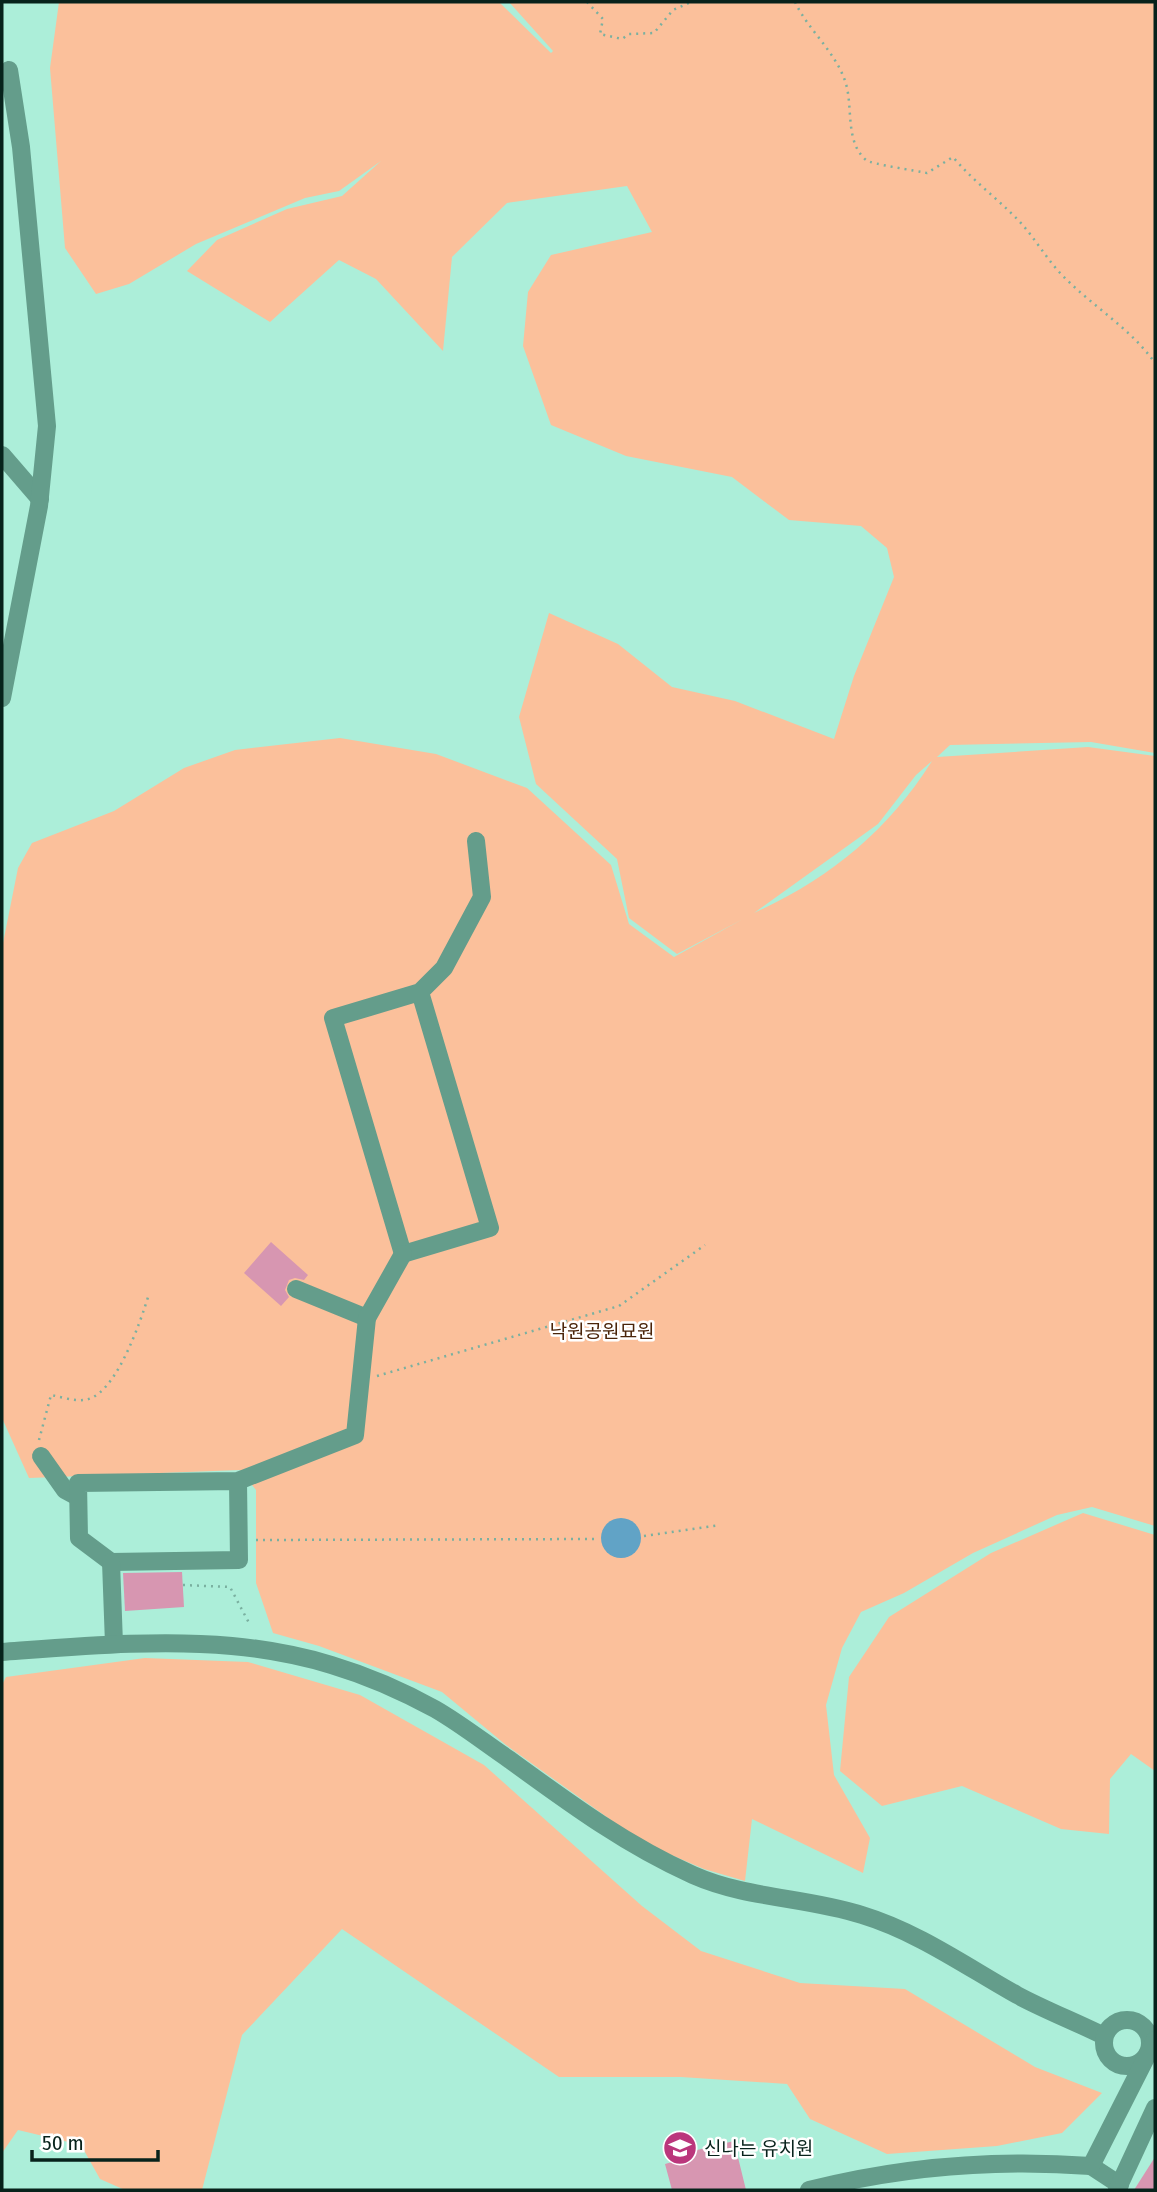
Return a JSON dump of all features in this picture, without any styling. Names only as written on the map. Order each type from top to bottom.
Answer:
[{"type":"street","points":[[2,698],[40,499],[47,426],[21,147],[9,70]]},
{"type":"street","points":[[2,455],[40,499]]},
{"type":"street","points":[[403,1254],[333,1018],[420,992],[444,968],[482,897],[476,841]]},
{"type":"street","points":[[237,1481],[239,1560],[111,1562],[79,1538],[78,1483],[237,1481],[355,1435],[367,1318],[403,1254],[490,1228],[420,992]]},
{"type":"street","points":[[296,1289],[367,1318]]},
{"type":"street","points":[[41,1455],[65,1490],[78,1497]]},
{"type":"street","points":[[111,1562],[114,1644]]},
{"type":"street","points":[[2,1652],[114,1644],[216,1644],[268,1648],[321,1660],[378,1681],[436,1710],[605,1828],[659,1859],[727,1889],[862,1915],[902,1930],[1020,1996],[1104,2036]]},
{"type":"street","points":[[1121,2020],[1136,2022],[1147,2032],[1151,2047],[1134,2065],[1117,2064],[1105,2052],[1104,2036],[1121,2020]]},
{"type":"street","points":[[1091,2166],[1151,2047]]},
{"type":"street","points":[[809,2190],[946,2168],[1029,2161],[1091,2166],[1118,2188],[1155,2108]]},
{"type":"path","points":[[587,2],[603,19],[600,34],[622,39],[629,34],[653,33],[673,10],[691,2]]},
{"type":"path","points":[[795,2],[846,82],[854,142],[863,158],[875,164],[899,165],[927,173],[953,157],[976,184],[1019,221],[1066,279],[1104,315],[1133,334],[1155,363]]},
{"type":"path","points":[[360,1381],[619,1306],[705,1245]]},
{"type":"path","points":[[41,1455],[39,1438],[51,1395],[85,1401],[106,1388],[137,1332],[149,1294]]},
{"type":"path","points":[[644,1536],[720,1525]]},
{"type":"path","points":[[238,1540],[597,1539]]},
{"type":"path","points":[[183,1585],[230,1587],[249,1623]]},
{"type":"green space","name":"낙원공원묘원","points":[[59,2],[499,2],[551,53],[553,51],[509,2],[1155,2],[1155,753],[1091,742],[950,745],[937,757],[1088,747],[1155,756],[1155,1526],[1092,1507],[1057,1515],[973,1553],[904,1593],[861,1612],[842,1648],[826,1705],[834,1775],[870,1838],[863,1873],[752,1819],[745,1881],[704,1869],[643,1843],[506,1745],[442,1692],[319,1646],[273,1633],[256,1583],[256,1490],[240,1470],[29,1478],[2,1418],[2,948],[18,868],[32,843],[114,811],[184,768],[235,750],[340,738],[436,754],[527,788],[611,865],[629,924],[674,957],[743,919],[677,954],[629,918],[617,859],[536,784],[519,717],[549,613],[618,644],[672,687],[735,701],[834,739],[854,676],[894,577],[887,548],[861,526],[789,520],[732,477],[626,456],[551,425],[523,346],[528,292],[551,255],[652,232],[627,186],[507,203],[452,257],[443,351],[376,279],[339,260],[270,322],[187,271],[217,240],[287,209],[342,196],[381,161],[339,191],[305,198],[196,244],[129,284],[96,294],[65,248],[50,68]],"holes":[[[932,761],[896,810],[855,850],[807,885],[754,913],[878,824],[916,775]]]},
{"type":"green space","points":[[1083,1513],[1155,1535],[1155,1771],[1131,1754],[1110,1779],[1109,1834],[1061,1829],[962,1786],[882,1806],[840,1771],[849,1677],[889,1617],[991,1553]]},
{"type":"green space","points":[[145,1658],[248,1662],[360,1695],[484,1765],[642,1906],[701,1951],[800,1983],[905,1989],[1035,2067],[1102,2093],[1062,2133],[997,2146],[887,2154],[810,2119],[787,2084],[681,2077],[559,2077],[342,1929],[242,2035],[202,2190],[125,2190],[100,2179],[81,2145],[18,2130],[2,2153],[2,1685],[6,1677]]},
{"type":"water","points":[[621,1518],[629,1519],[635,1524],[640,1530],[640,1546],[635,1552],[629,1557],[621,1558],[613,1557],[607,1552],[602,1546],[601,1538],[602,1530],[607,1524],[613,1519]]},
{"type":"building","points":[[271,1242],[308,1275],[304,1280],[289,1280],[285,1290],[289,1297],[281,1306],[244,1273]]},
{"type":"building","points":[[182,1572],[184,1607],[125,1611],[123,1573]]},
{"type":"building","points":[[734,2141],[746,2190],[672,2190],[665,2164],[690,2157],[689,2152]]},
{"type":"building","points":[[1155,2157],[1155,2190],[1134,2190]]},
{"type":"place","name":"신나는 유치원","points":[[680,2148]]}]
